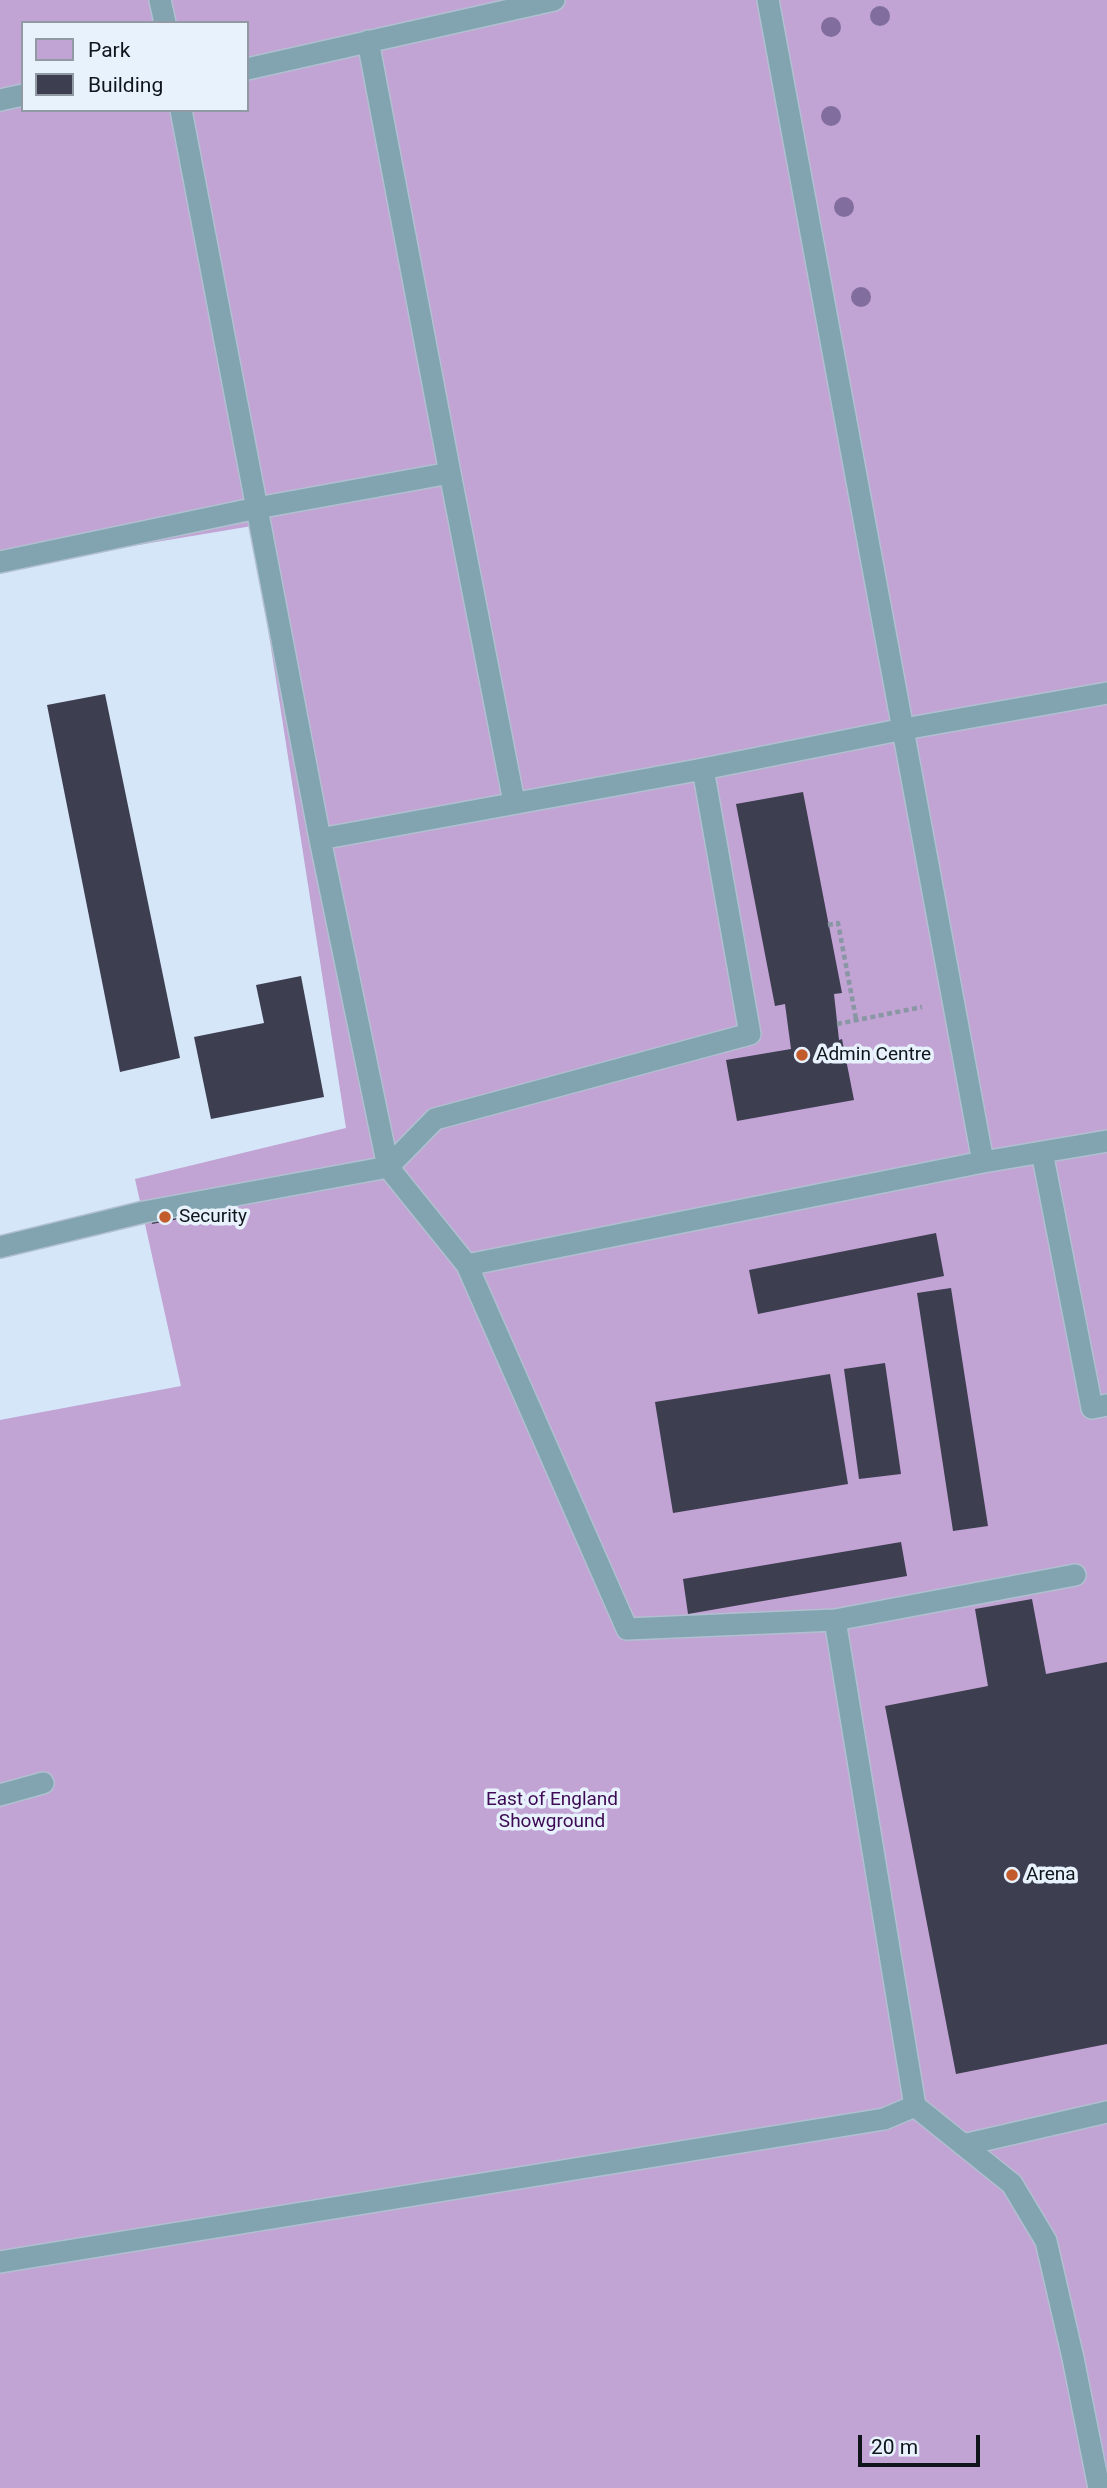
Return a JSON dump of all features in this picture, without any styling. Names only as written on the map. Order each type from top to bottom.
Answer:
[{"type":"lane","points":[[160,0],[164,21]]},
{"type":"lane","points":[[248,69],[554,0]]},
{"type":"lane","points":[[768,0],[983,1162]]},
{"type":"lane","points":[[368,41],[514,803]]},
{"type":"lane","points":[[0,100],[21,95]]},
{"type":"lane","points":[[181,112],[320,839],[388,1167],[467,1265],[627,1629],[835,1620],[1075,1575]]},
{"type":"lane","points":[[0,562],[257,508],[450,473]]},
{"type":"lane","points":[[320,839],[1107,693]]},
{"type":"lane","points":[[0,1247],[144,1212],[388,1167],[435,1119],[750,1034],[702,769]]},
{"type":"lane","points":[[467,1265],[983,1162],[1107,1141]]},
{"type":"lane","points":[[1042,1153],[1092,1408],[1107,1405]]},
{"type":"lane","points":[[835,1620],[915,2106],[1013,2183],[1045,2241],[1073,2358],[1099,2488]]},
{"type":"lane","points":[[0,1795],[43,1783]]},
{"type":"lane","points":[[0,2263],[884,2119],[915,2106]]},
{"type":"lane","points":[[963,2145],[1107,2112]]},
{"type":"path","points":[[828,925],[838,923],[856,1019]]},
{"type":"path","points":[[837,1024],[954,1002]]},
{"type":"green space","name":"East of England Showground","points":[[0,0],[1107,0],[1107,2488],[0,2488],[0,1420],[181,1386],[135,1179],[346,1128],[252,526],[0,568]]},
{"type":"building","points":[[105,694],[180,1058],[120,1072],[47,705]]},
{"type":"building","points":[[803,792],[842,993],[834,994],[839,1040],[842,1039],[854,1100],[737,1121],[726,1060],[791,1049],[785,1004],[775,1006],[736,804]]},
{"type":"building","points":[[301,976],[324,1097],[211,1119],[194,1037],[264,1023],[256,985]]},
{"type":"building","name":"Security","points":[[178,1210],[179,1219],[152,1224],[150,1215]]},
{"type":"building","points":[[936,1233],[944,1276],[758,1314],[749,1270]]},
{"type":"building","points":[[951,1288],[988,1526],[953,1531],[917,1293]]},
{"type":"building","points":[[885,1363],[901,1474],[859,1479],[844,1369]]},
{"type":"building","points":[[830,1374],[848,1484],[673,1513],[655,1402]]},
{"type":"building","points":[[901,1542],[907,1576],[688,1614],[683,1579]]},
{"type":"building","name":"Arena","points":[[1032,1599],[1046,1674],[1107,1662],[1107,2044],[956,2074],[885,1706],[988,1686],[975,1609]]},
{"type":"place","name":"Admin Centre","points":[[802,1055]]},
{"type":"place","name":"Security","points":[[165,1217]]},
{"type":"place","name":"Arena","points":[[1012,1875]]}]
